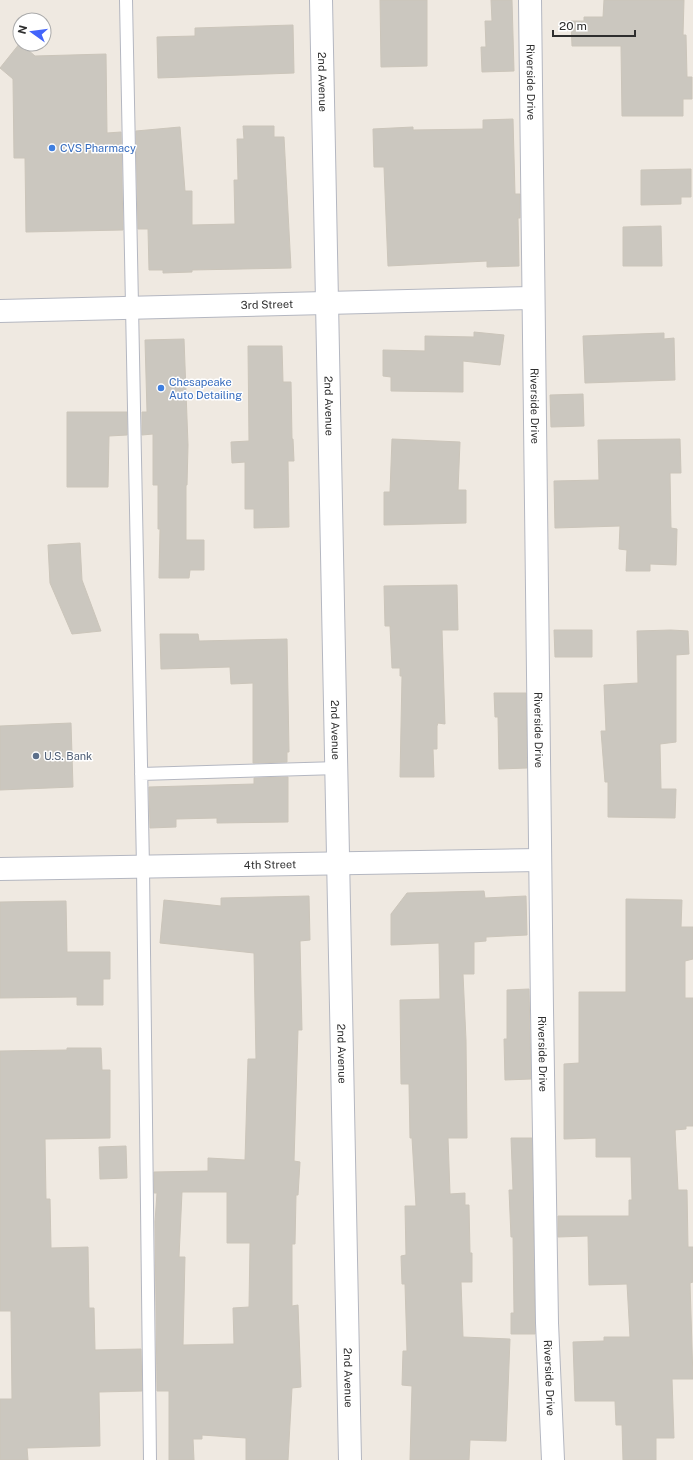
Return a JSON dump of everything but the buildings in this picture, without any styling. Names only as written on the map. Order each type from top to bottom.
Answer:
[{"type":"street","name":"2nd Avenue","points":[[322,0],[340,863],[350,1460]]},
{"type":"street","name":"Riverside Drive","points":[[530,0],[547,1322],[553,1460]]},
{"type":"street","name":"3rd Street","points":[[0,311],[533,298]]},
{"type":"street","name":"4th Street","points":[[0,869],[540,860]]},
{"type":"lane","points":[[126,0],[143,867],[150,1460]]},
{"type":"lane","points":[[141,774],[338,768]]},
{"type":"place","name":"CVS Pharmacy","points":[[52,148]]},
{"type":"place","name":"Chesapeake Auto Detailing","points":[[161,388]]},
{"type":"place","name":"U.S. Bank","points":[[36,756]]}]
